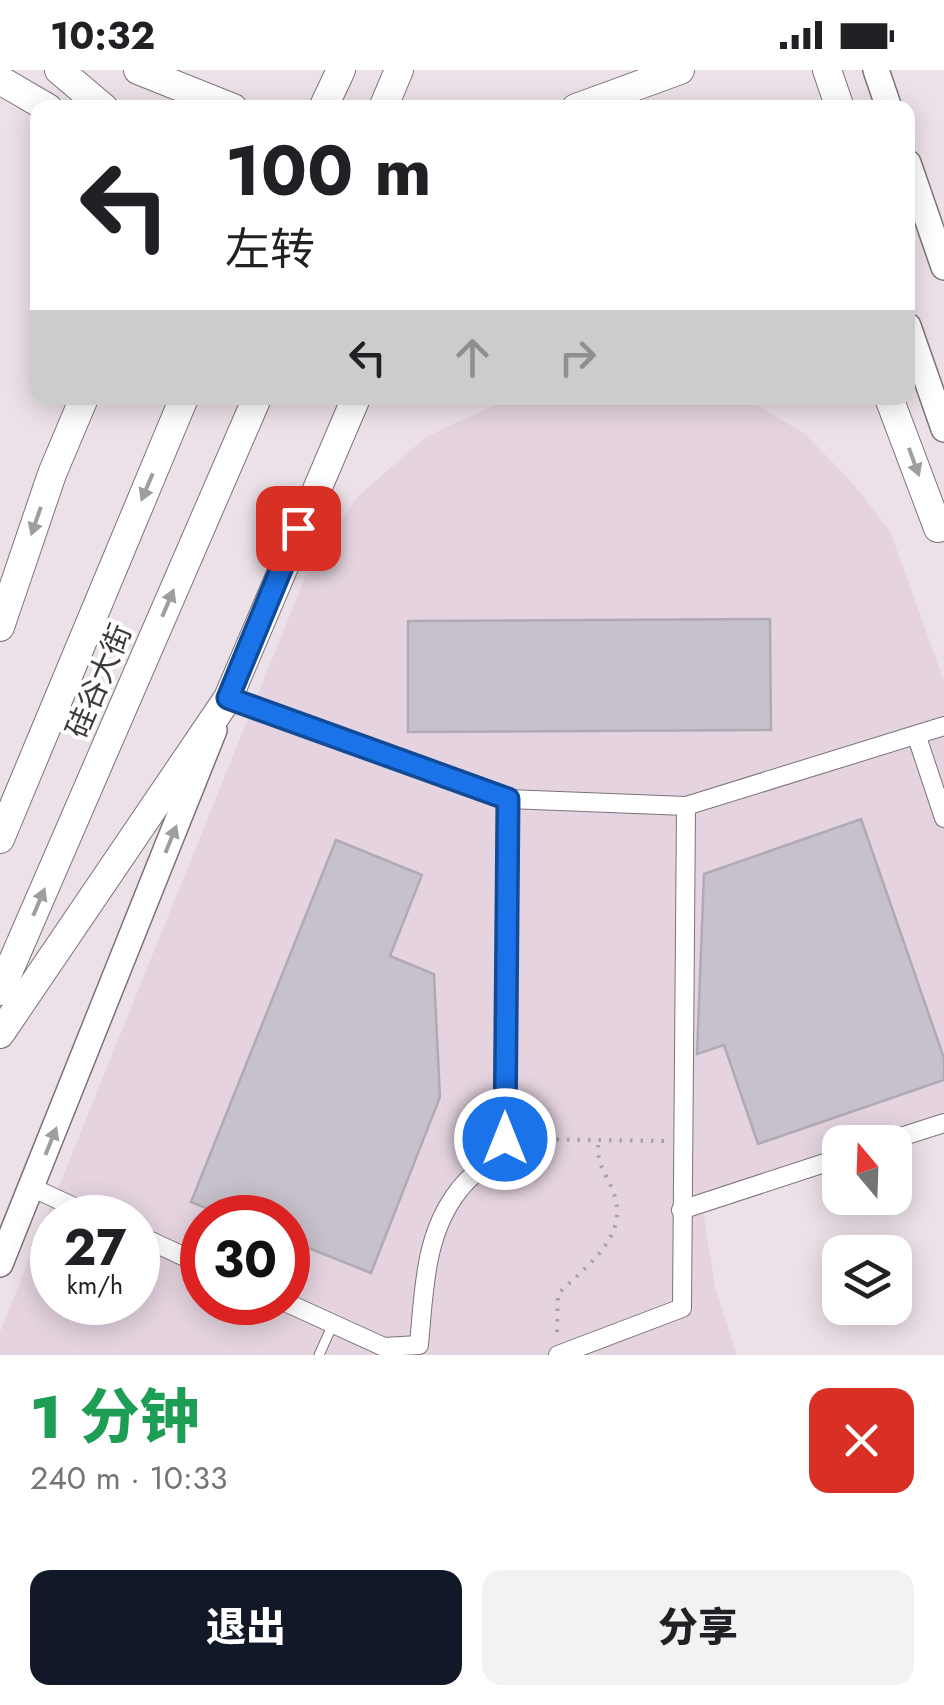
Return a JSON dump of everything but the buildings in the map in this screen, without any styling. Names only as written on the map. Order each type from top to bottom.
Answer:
[{"type":"main road","points":[[60,70],[95,100]]},
{"type":"main road","points":[[138,70],[214,100]]},
{"type":"main road","points":[[327,100],[341,70]]},
{"type":"main road","points":[[386,100],[399,70]]},
{"type":"main road","points":[[598,100],[680,70]]},
{"type":"main road","points":[[827,70],[837,100]]},
{"type":"main road","points":[[876,70],[885,100]]},
{"type":"main road","points":[[0,80],[34,100]]},
{"type":"main road","points":[[915,185],[944,266]]},
{"type":"main road","points":[[915,346],[944,429]]},
{"type":"main road","points":[[0,627],[52,474],[81,405]]},
{"type":"main road","name":"硅谷大街","points":[[0,840],[181,405]]},
{"type":"main road","name":"硅谷大街","points":[[0,991],[254,405]]},
{"type":"main road","points":[[0,1264],[228,698],[353,405]]},
{"type":"main road","points":[[312,494],[366,405]]},
{"type":"main road","points":[[892,405],[941,536]]},
{"type":"main road","points":[[0,1034],[228,698]]},
{"type":"street","points":[[228,698],[508,799],[686,806],[944,726]]},
{"type":"street","points":[[917,737],[944,818]]},
{"type":"street","points":[[310,1313],[383,1351],[424,1350],[427,1254],[456,1192],[495,1158],[505,1139],[508,799]]},
{"type":"street","points":[[560,1354],[682,1308],[686,806]]},
{"type":"street","points":[[912,1133],[944,1123]]},
{"type":"street","points":[[681,1210],[822,1164]]},
{"type":"street","points":[[33,1188],[48,1195]]},
{"type":"lane","points":[[319,1355],[333,1324]]},
{"type":"path","points":[[505,1139],[682,1141]]},
{"type":"path","points":[[560,1354],[555,1323],[558,1294],[607,1247],[618,1212],[616,1196],[599,1166],[599,1140]]},
{"type":"shaded area","points":[[494,405],[757,405],[805,434],[849,479],[890,531],[944,681],[944,1134],[912,1144],[912,1125],[822,1125],[822,1172],[703,1209],[715,1287],[737,1355],[0,1355],[0,1332],[30,1258],[30,1325],[160,1325],[160,1195],[55,1195],[306,575],[356,498],[426,437]]},
{"type":"route","points":[[298,528],[228,698],[508,799],[505,1139]]}]
